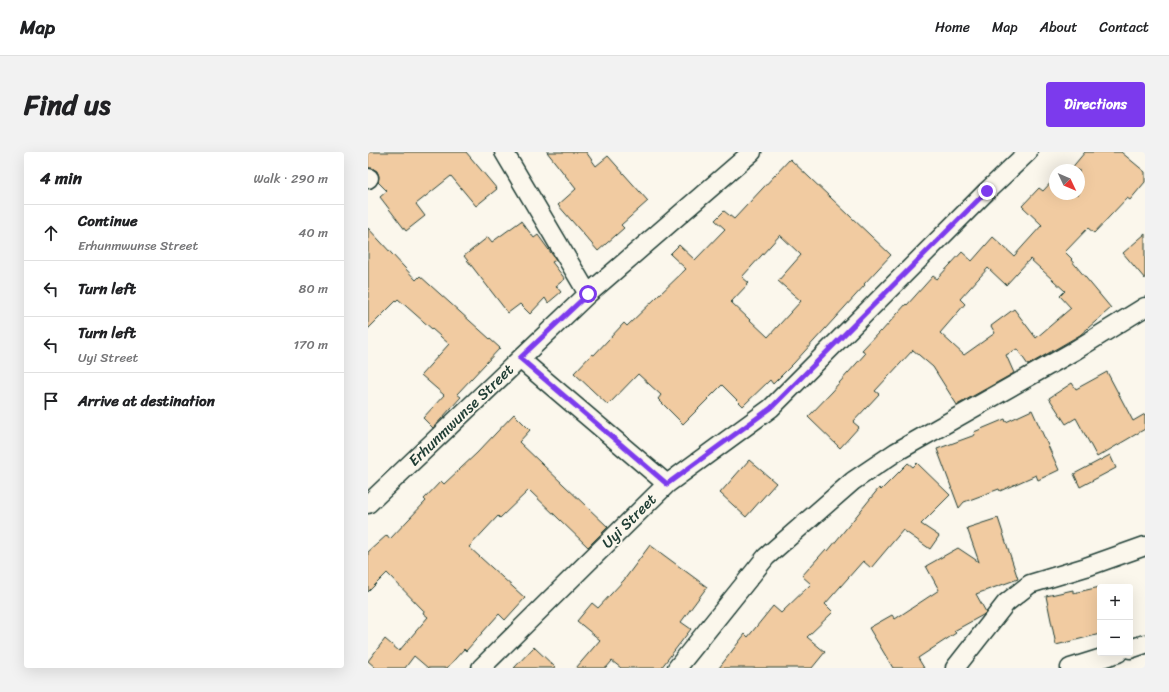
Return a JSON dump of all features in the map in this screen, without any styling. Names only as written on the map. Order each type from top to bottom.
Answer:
[{"type":"street","points":[[504,152],[588,294]]},
{"type":"street","name":"Erhunmwunse Street","points":[[368,504],[588,294],[752,152]]},
{"type":"street","name":"Uyi Street","points":[[481,668],[667,484],[771,408],[987,191],[1028,152]]},
{"type":"street","points":[[677,668],[766,557],[853,481],[896,452],[1074,351],[1145,307]]},
{"type":"street","points":[[520,358],[667,484]]},
{"type":"street","points":[[955,668],[1006,602],[1030,584],[1086,567],[1145,546]]},
{"type":"street","points":[[1133,648],[1145,644]]},
{"type":"street","points":[[1070,668],[1108,656]]},
{"type":"building","points":[[368,152],[466,152],[497,189],[476,206],[451,176],[416,204],[425,216],[406,231],[380,197],[387,191],[378,182],[379,176],[377,171],[372,168],[368,168]]},
{"type":"building","points":[[547,152],[586,152],[596,166],[608,156],[648,201],[621,225],[624,228],[598,251],[558,205],[576,189]]},
{"type":"building","points":[[1085,152],[1121,152],[1145,172],[1145,182],[1130,200],[1127,198],[1094,233],[1088,228],[1065,252],[1111,308],[1080,335],[1028,365],[1017,349],[1006,355],[1014,373],[957,405],[933,367],[913,350],[875,391],[879,394],[853,422],[859,427],[840,448],[808,417],[865,354],[862,350],[880,331],[881,332],[906,304],[907,305],[933,276],[937,279],[962,252],[972,261],[993,237],[1014,256],[1042,225],[1022,206],[1039,188],[1043,191],[1049,184],[1049,200],[1085,200],[1085,164],[1075,164]],"holes":[[[1030,259],[1065,291],[1060,296],[1071,308],[1036,338],[1014,309],[991,326],[995,333],[964,355],[940,333],[965,304],[960,299],[988,268],[1006,285]]]},
{"type":"building","points":[[790,159],[891,255],[794,363],[773,384],[770,380],[743,406],[722,385],[683,424],[658,399],[661,395],[638,374],[608,405],[574,373],[592,354],[594,355],[624,323],[627,326],[686,269],[670,254],[679,245],[695,260],[725,229],[715,220],[724,211],[734,219]],"holes":[[[780,235],[801,255],[778,281],[801,301],[768,337],[731,302],[749,283],[742,277]]]},
{"type":"building","points":[[521,221],[534,238],[538,235],[556,260],[552,262],[565,279],[556,286],[561,292],[548,303],[545,298],[530,314],[520,304],[508,313],[464,256],[488,237],[492,242]]},
{"type":"building","points":[[368,228],[416,280],[420,276],[500,348],[457,394],[461,397],[433,428],[423,418],[444,395],[421,375],[449,344],[398,299],[368,329]]},
{"type":"building","points":[[1145,234],[1145,279],[1123,253]]},
{"type":"building","points":[[1107,372],[1133,421],[1145,414],[1145,429],[1097,457],[1076,418],[1066,424],[1049,398],[1072,383],[1076,389]]},
{"type":"building","points":[[1032,410],[1059,470],[1038,480],[1036,475],[1000,491],[999,489],[964,502],[959,508],[937,449],[975,435],[974,432],[1005,419],[1006,422]]},
{"type":"building","points":[[514,414],[530,430],[519,442],[608,527],[588,547],[529,490],[500,518],[498,516],[469,547],[525,598],[505,620],[499,614],[466,651],[464,649],[447,668],[428,668],[414,656],[405,668],[376,668],[368,661],[385,639],[399,651],[428,617],[387,573],[368,592],[368,552],[387,535],[390,539],[426,501],[424,499],[441,481],[444,484],[477,453]]},
{"type":"building","points":[[1110,455],[1116,468],[1080,487],[1074,474]]},
{"type":"building","points":[[749,460],[776,483],[746,517],[720,493]]},
{"type":"building","points":[[908,463],[913,467],[917,463],[950,495],[921,524],[939,536],[930,549],[903,530],[871,568],[863,561],[825,604],[833,612],[807,637],[825,652],[812,668],[719,668],[745,634],[748,637],[773,606],[781,613],[811,584],[802,576],[826,549],[828,551],[879,488],[881,490]]},
{"type":"building","points":[[998,518],[1018,579],[976,594],[986,612],[954,631],[956,633],[918,658],[924,668],[893,668],[869,628],[892,615],[895,619],[939,590],[926,566],[958,548],[979,562],[967,528]]},
{"type":"building","points":[[650,545],[707,587],[681,622],[691,629],[661,668],[621,668],[612,661],[606,668],[576,668],[600,640],[577,621],[592,603],[598,608],[624,580]]},
{"type":"building","points":[[1097,588],[1097,635],[1056,645],[1046,596],[1073,590],[1073,593]]},
{"type":"building","points":[[534,647],[556,668],[514,668]]},
{"type":"route","points":[[588,294],[520,358],[667,484],[771,408],[987,191]]}]
